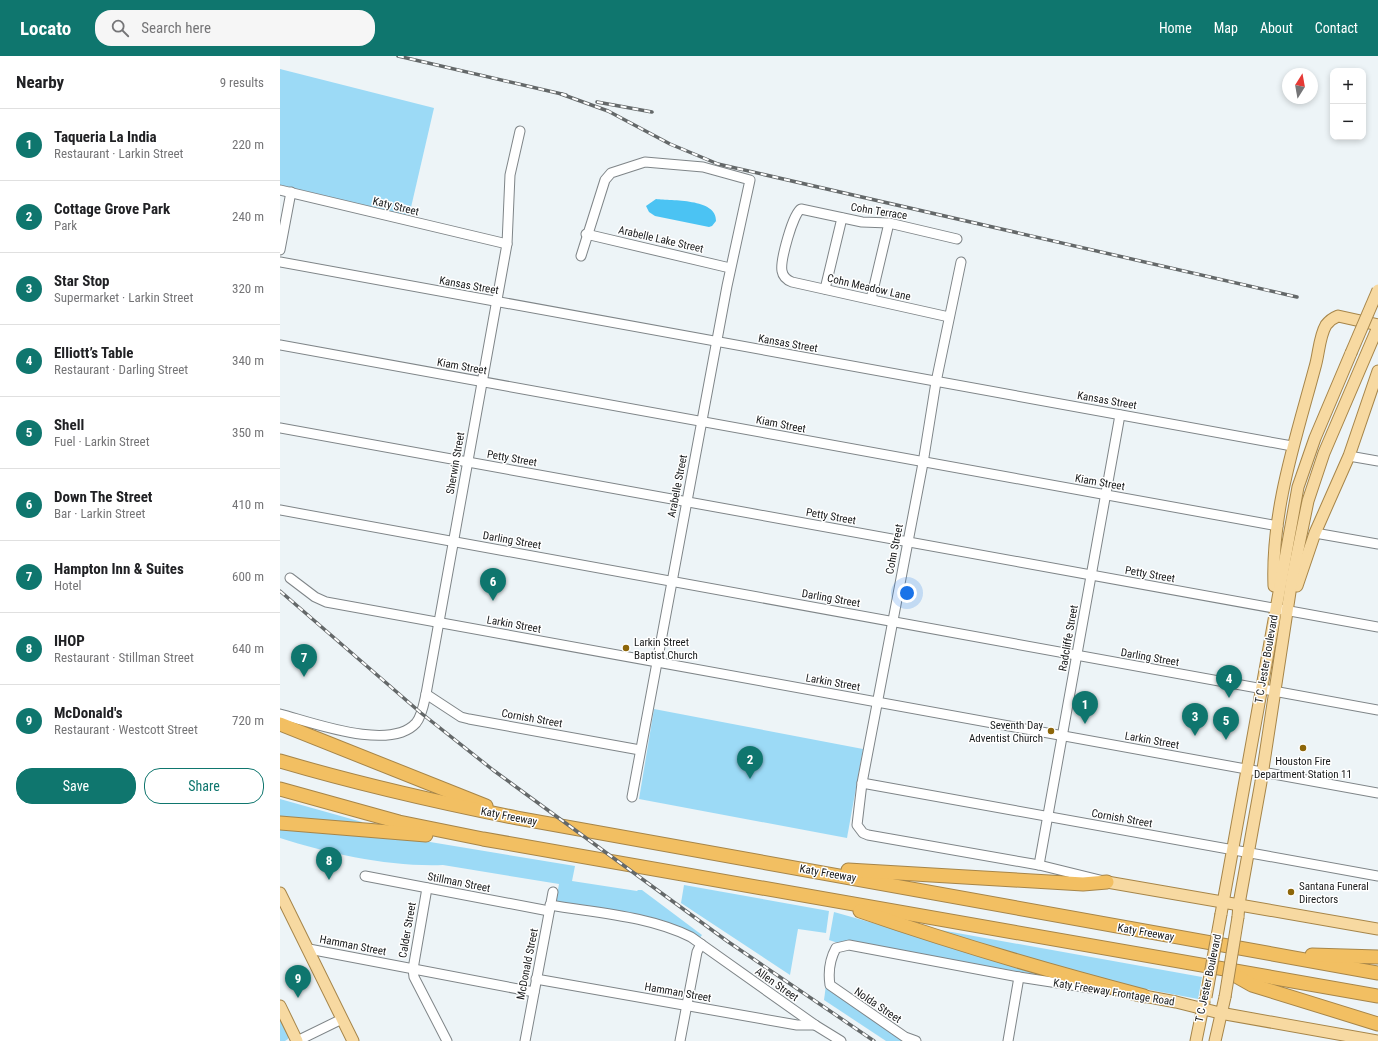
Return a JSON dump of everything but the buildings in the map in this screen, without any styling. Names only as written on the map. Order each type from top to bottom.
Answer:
[{"type":"highway","points":[[280,724],[517,818]]},
{"type":"highway","name":"Katy Freeway","points":[[280,761],[333,777],[415,797],[517,818],[1378,973]]},
{"type":"highway","name":"Katy Freeway","points":[[280,789],[399,822],[483,839],[1378,996]]},
{"type":"highway","points":[[280,823],[483,839]]},
{"type":"highway","points":[[794,867],[1082,884],[1107,882]]},
{"type":"highway","points":[[822,898],[926,933],[1078,979],[1144,996]]},
{"type":"highway","points":[[1262,953],[1378,957]]},
{"type":"highway","points":[[1218,967],[1252,985],[1378,1024]]},
{"type":"main road","name":"T C Jester Boulevard","points":[[1196,1041],[1224,901],[1293,510],[1304,467],[1378,290]]},
{"type":"main road","points":[[1275,609],[1274,573],[1278,526],[1292,446],[1326,325],[1334,317],[1342,316],[1378,326]]},
{"type":"main road","name":"T C Jester Boulevard","points":[[1215,1041],[1263,772],[1274,692],[1302,530],[1314,480],[1378,326]]},
{"type":"main road","points":[[1288,611],[1316,533],[1348,456],[1377,376]]},
{"type":"main road","points":[[1255,719],[1270,718]]},
{"type":"main road","points":[[1107,882],[1378,928]]},
{"type":"main road","points":[[280,893],[309,949],[353,1041]]},
{"type":"main road","name":"Katy Freeway Frontage Road","points":[[1144,996],[1220,1013],[1378,1041]]},
{"type":"main road","points":[[280,1006],[297,1041]]},
{"type":"street","name":"Sherwin Street","points":[[280,714],[344,732],[372,735],[387,735],[405,731],[420,718],[426,694],[452,542],[507,244],[510,175],[520,131]]},
{"type":"street","name":"Arabelle Street","points":[[586,234],[607,176],[638,163],[655,162],[703,167],[750,180],[730,268],[632,797]]},
{"type":"street","name":"Katy Street","points":[[280,190],[507,244]]},
{"type":"street","points":[[280,250],[291,192]]},
{"type":"street","name":"Cohn Terrace","points":[[784,276],[782,268],[793,219],[798,211],[806,209],[862,222],[889,223],[957,239]]},
{"type":"street","points":[[824,289],[842,218]]},
{"type":"street","points":[[871,300],[889,223]]},
{"type":"street","points":[[581,256],[586,234]]},
{"type":"street","name":"Arabelle Lake Street","points":[[586,234],[730,268]]},
{"type":"street","name":"Kansas Street","points":[[280,262],[1292,446]]},
{"type":"street","name":"Cohn Street","points":[[962,262],[936,382],[923,463],[862,783],[857,819],[858,828],[863,833],[1039,865]]},
{"type":"street","name":"Cohn Meadow Lane","points":[[784,276],[792,282],[949,317]]},
{"type":"street","name":"Kiam Street","points":[[280,345],[702,421],[923,463],[1278,526]]},
{"type":"street","name":"Radcliffe Street","points":[[1039,865],[1120,415]]},
{"type":"street","name":"Petty Street","points":[[280,428],[1378,627]]},
{"type":"street","points":[[1348,456],[1378,462]]},
{"type":"street","name":"Darling Street","points":[[280,510],[1378,710]]},
{"type":"street","points":[[1316,533],[1378,544]]},
{"type":"street","name":"Larkin Street","points":[[290,578],[315,598],[326,602],[1378,793]]},
{"type":"street","name":"Cornish Street","points":[[426,694],[462,717],[469,719],[640,750]]},
{"type":"street","name":"Cornish Street","points":[[862,783],[1378,876]]},
{"type":"street","points":[[1039,865],[1107,882]]},
{"type":"street","name":"Stillman Street","points":[[365,876],[427,888],[661,925],[681,932],[701,944]]},
{"type":"street","name":"Calder Street","points":[[427,888],[413,968],[414,977],[446,1041]]},
{"type":"street","name":"McDonald Street","points":[[525,1041],[552,892]]},
{"type":"street","points":[[680,1041],[697,952],[701,944]]},
{"type":"street","name":"Allen Street","points":[[701,944],[815,1025],[825,1037],[841,1041]]},
{"type":"street","name":"Katy Freeway Frontage Road","points":[[830,985],[828,976],[832,956],[840,946],[849,945],[1019,977],[1144,996]]},
{"type":"street","name":"Hamman Street","points":[[309,949],[534,992]]},
{"type":"street","points":[[1008,1041],[1019,977]]},
{"type":"street","name":"Hamman Street","points":[[536,979],[797,1025],[815,1025]]},
{"type":"street","name":"Nolda Street","points":[[830,985],[905,1037],[916,1041]]},
{"type":"street","points":[[297,1041],[342,1019]]},
{"type":"shaded area","points":[[280,69],[434,108],[409,216],[280,185]]},
{"type":"shaded area","points":[[656,199],[701,204],[709,208],[714,214],[716,221],[709,227],[655,216],[649,212],[646,206]]},
{"type":"shaded area","points":[[654,709],[863,749],[847,838],[639,799]]},
{"type":"shaded area","points":[[280,799],[362,822],[361,827],[280,819]]},
{"type":"shaded area","points":[[280,826],[394,836],[575,866],[572,881],[637,891],[642,890],[702,935],[699,939],[648,918],[556,901],[559,884],[443,865],[381,862],[340,854],[280,838]]},
{"type":"shaded area","points":[[684,885],[829,911],[826,933],[798,929],[790,975],[681,903]]},
{"type":"shaded area","points":[[834,912],[1039,970],[1038,975],[852,942],[838,943],[829,940]]},
{"type":"shaded area","points":[[935,929],[1202,977],[1198,999],[1093,979]]},
{"type":"shaded area","points":[[826,985],[908,1041],[886,1041],[824,1000]]},
{"type":"shaded area","points":[[280,1018],[288,1034],[288,1039],[285,1041],[280,1041]]},
{"type":"railway","points":[[398,56],[566,95]]},
{"type":"railway","points":[[561,94],[608,111],[670,144],[718,164],[1297,297]]},
{"type":"railway","points":[[597,102],[652,112]]},
{"type":"railway","points":[[280,591],[421,713],[493,770],[727,941],[874,1041]]},
{"type":"place","name":"Down The Street","points":[[493,601]]},
{"type":"place","name":"Larkin Street Baptist Church","points":[[626,648]]},
{"type":"place","name":"Hampton Inn & Suites","points":[[304,677]]},
{"type":"place","name":"Elliott’s Table","points":[[1229,698]]},
{"type":"place","name":"Taqueria La India","points":[[1085,724]]},
{"type":"place","name":"Seventh Day Adventist Church","points":[[1051,731]]},
{"type":"place","name":"Star Stop","points":[[1195,736]]},
{"type":"place","name":"Shell","points":[[1226,740]]},
{"type":"place","name":"Houston Fire Department Station 11","points":[[1303,748]]},
{"type":"place","name":"Cottage Grove Park","points":[[750,779]]},
{"type":"place","name":"IHOP","points":[[329,880]]},
{"type":"place","name":"Santana Funeral Directors","points":[[1291,892]]},
{"type":"place","name":"McDonald's","points":[[298,998]]}]
